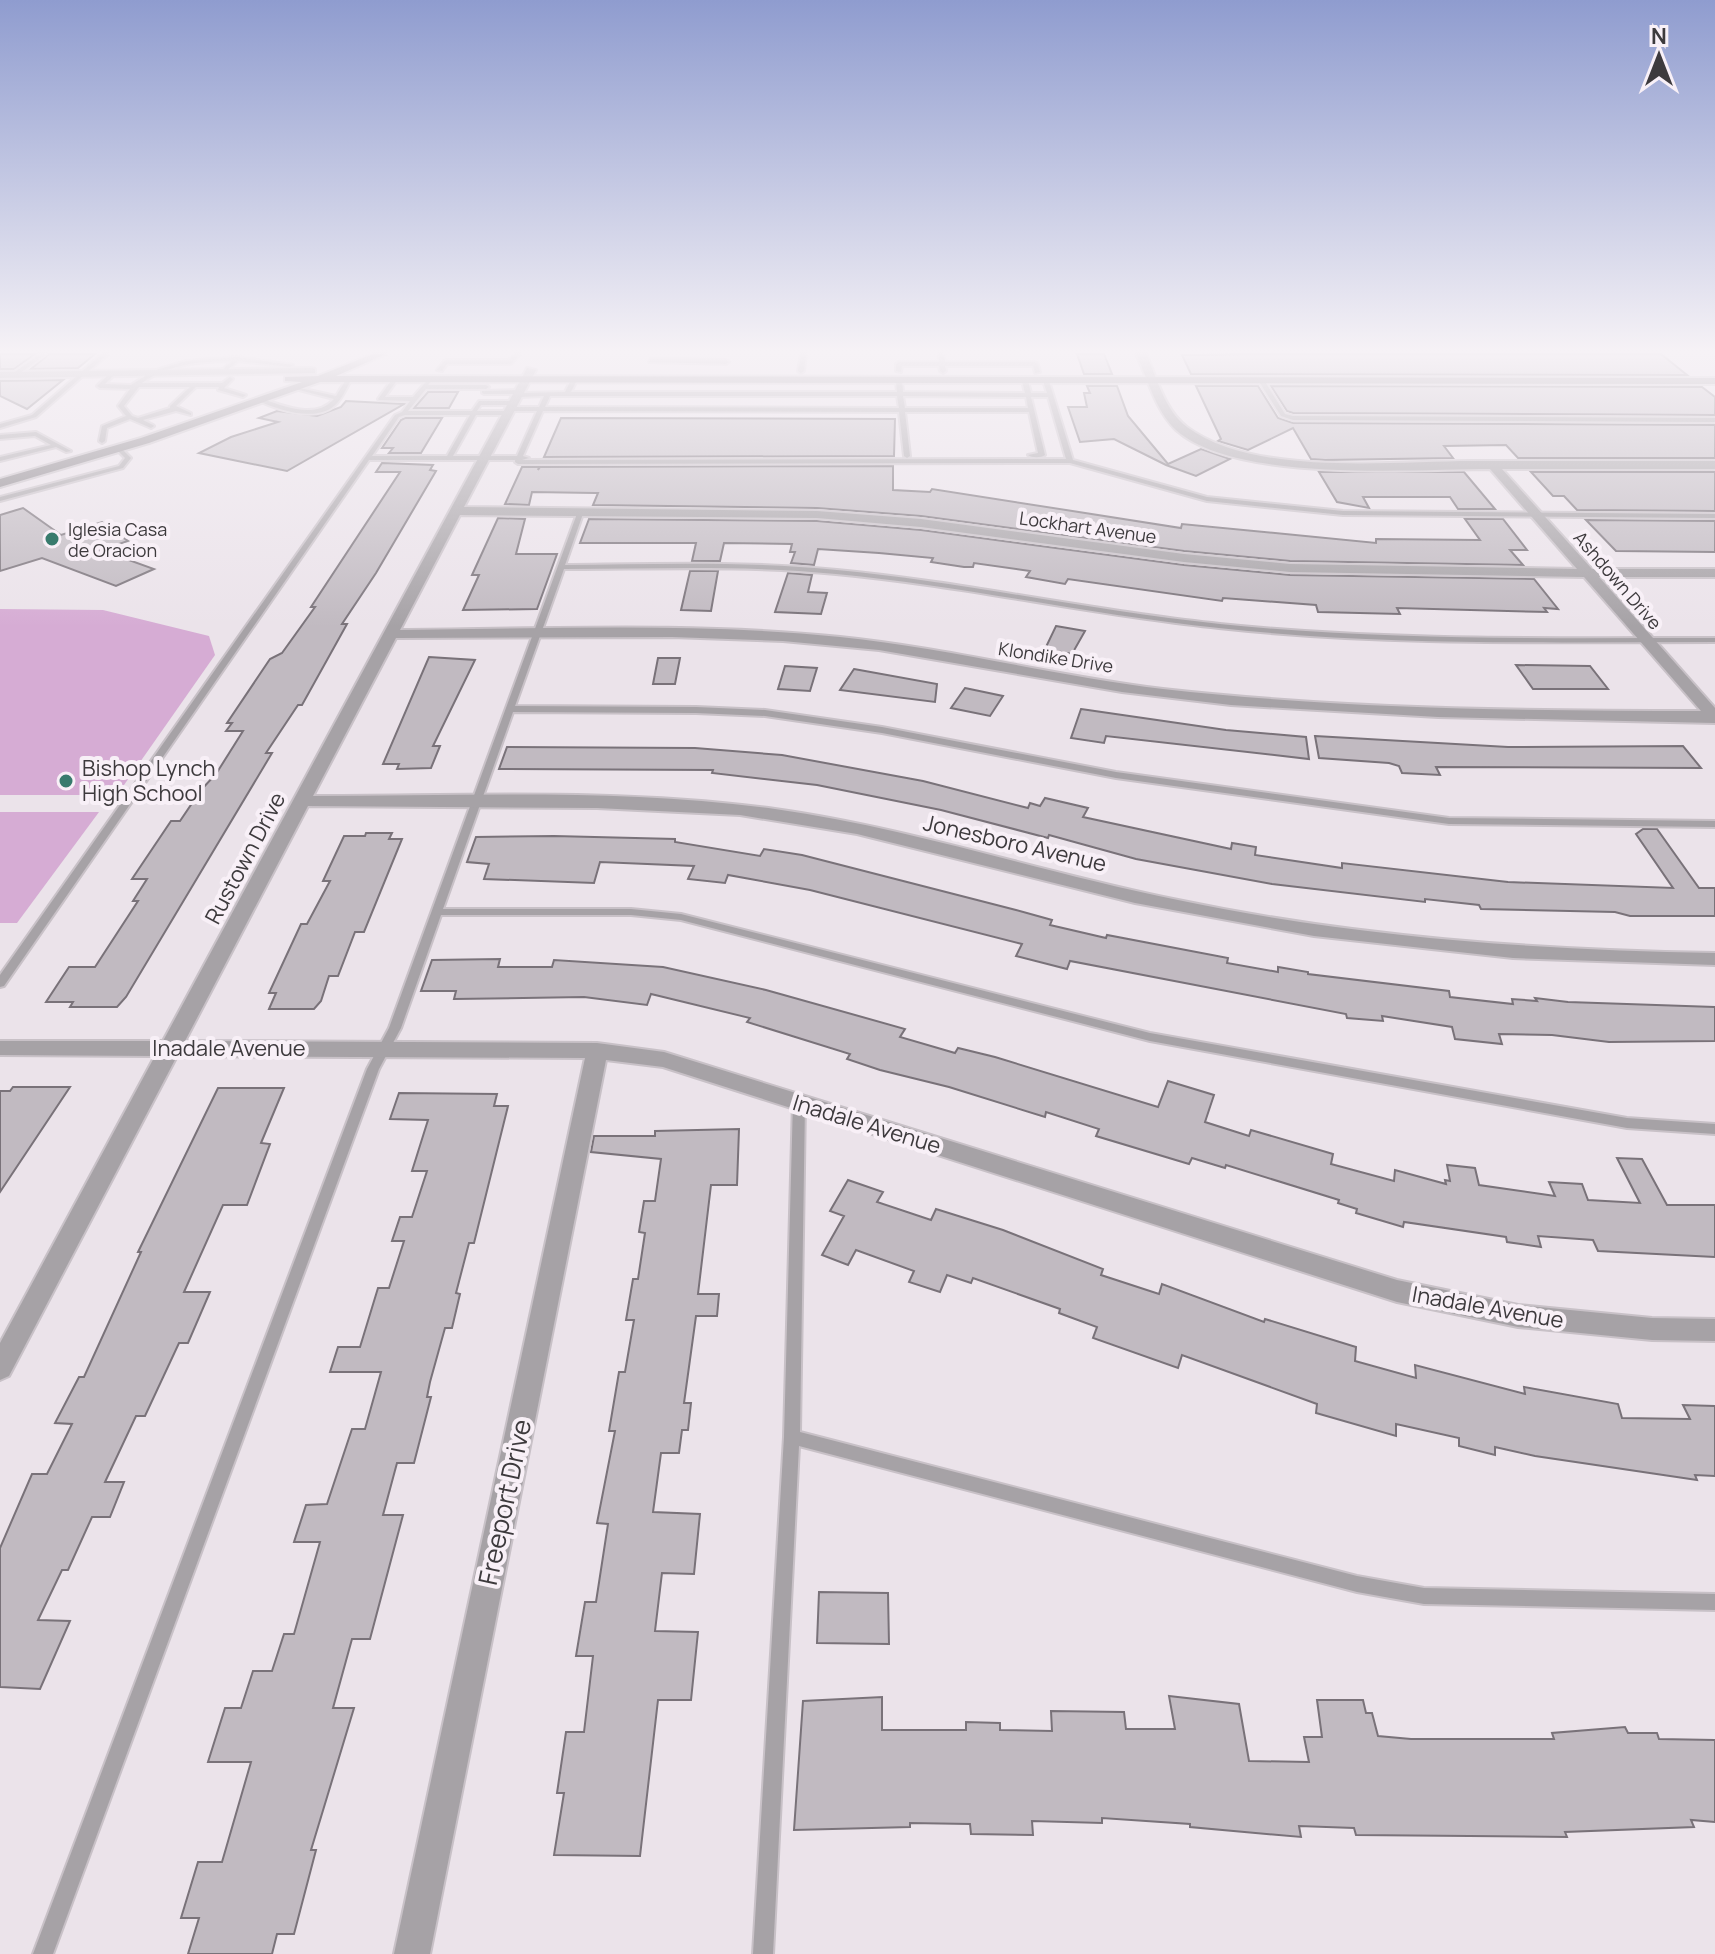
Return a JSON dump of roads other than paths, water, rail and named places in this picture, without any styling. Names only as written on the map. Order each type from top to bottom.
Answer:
[{"type":"main road","points":[[0,469],[79,445]]},
{"type":"main road","points":[[111,445],[119,449]]},
{"type":"main road","points":[[0,483],[130,445]]},
{"type":"street","name":"Rustown Drive","points":[[0,1368],[492,445]]},
{"type":"street","points":[[1215,445],[1245,455],[1307,464],[1715,465]]},
{"type":"street","name":"Ashdown Drive","points":[[1493,465],[1714,717]]},
{"type":"street","name":"Lockhart Avenue","points":[[456,511],[734,511],[870,518],[1197,560],[1290,568],[1391,572],[1715,573]]},
{"type":"street","name":"Klondike Drive","points":[[392,634],[722,634],[839,641],[1094,684],[1262,704],[1507,717],[1714,717]]},
{"type":"street","name":"Jonesboro Avenue","points":[[303,801],[626,802],[740,810],[812,820],[1162,903],[1292,927],[1469,950],[1715,959]]},
{"type":"street","name":"Inadale Avenue","points":[[0,1048],[597,1051],[664,1060],[1397,1291],[1518,1316],[1652,1329],[1715,1330]]},
{"type":"street","name":"Freeport Drive","points":[[412,1954],[597,1051]]},
{"type":"lane","points":[[58,445],[63,448]]},
{"type":"lane","points":[[0,983],[377,445]]},
{"type":"lane","points":[[449,458],[456,445]]},
{"type":"lane","points":[[525,445],[518,462],[1070,461],[1230,503],[1368,514],[1715,516]]},
{"type":"lane","points":[[906,445],[907,456]]},
{"type":"lane","points":[[368,458],[1042,455],[1040,445]]},
{"type":"lane","points":[[1065,445],[1070,461]]},
{"type":"lane","points":[[0,459],[63,448]]},
{"type":"lane","points":[[0,499],[121,467],[128,458],[119,449]]},
{"type":"lane","points":[[43,1954],[367,1083],[395,1028],[581,511]]},
{"type":"lane","points":[[562,567],[837,571],[969,588],[1113,613],[1273,631],[1441,637],[1715,640]]},
{"type":"lane","points":[[511,709],[765,713],[882,730],[1116,775],[1449,821],[1715,824]]},
{"type":"lane","points":[[437,912],[631,912],[681,917],[1150,1037],[1627,1123],[1715,1129]]},
{"type":"lane","points":[[763,1954],[792,1437],[799,1102]]},
{"type":"lane","points":[[792,1437],[1357,1584],[1424,1596],[1715,1602]]},
{"type":"place","name":"Iglesia Casa de Oracion","points":[[52,539]]},
{"type":"place","name":"Bishop Lynch High School","points":[[66,781]]}]
